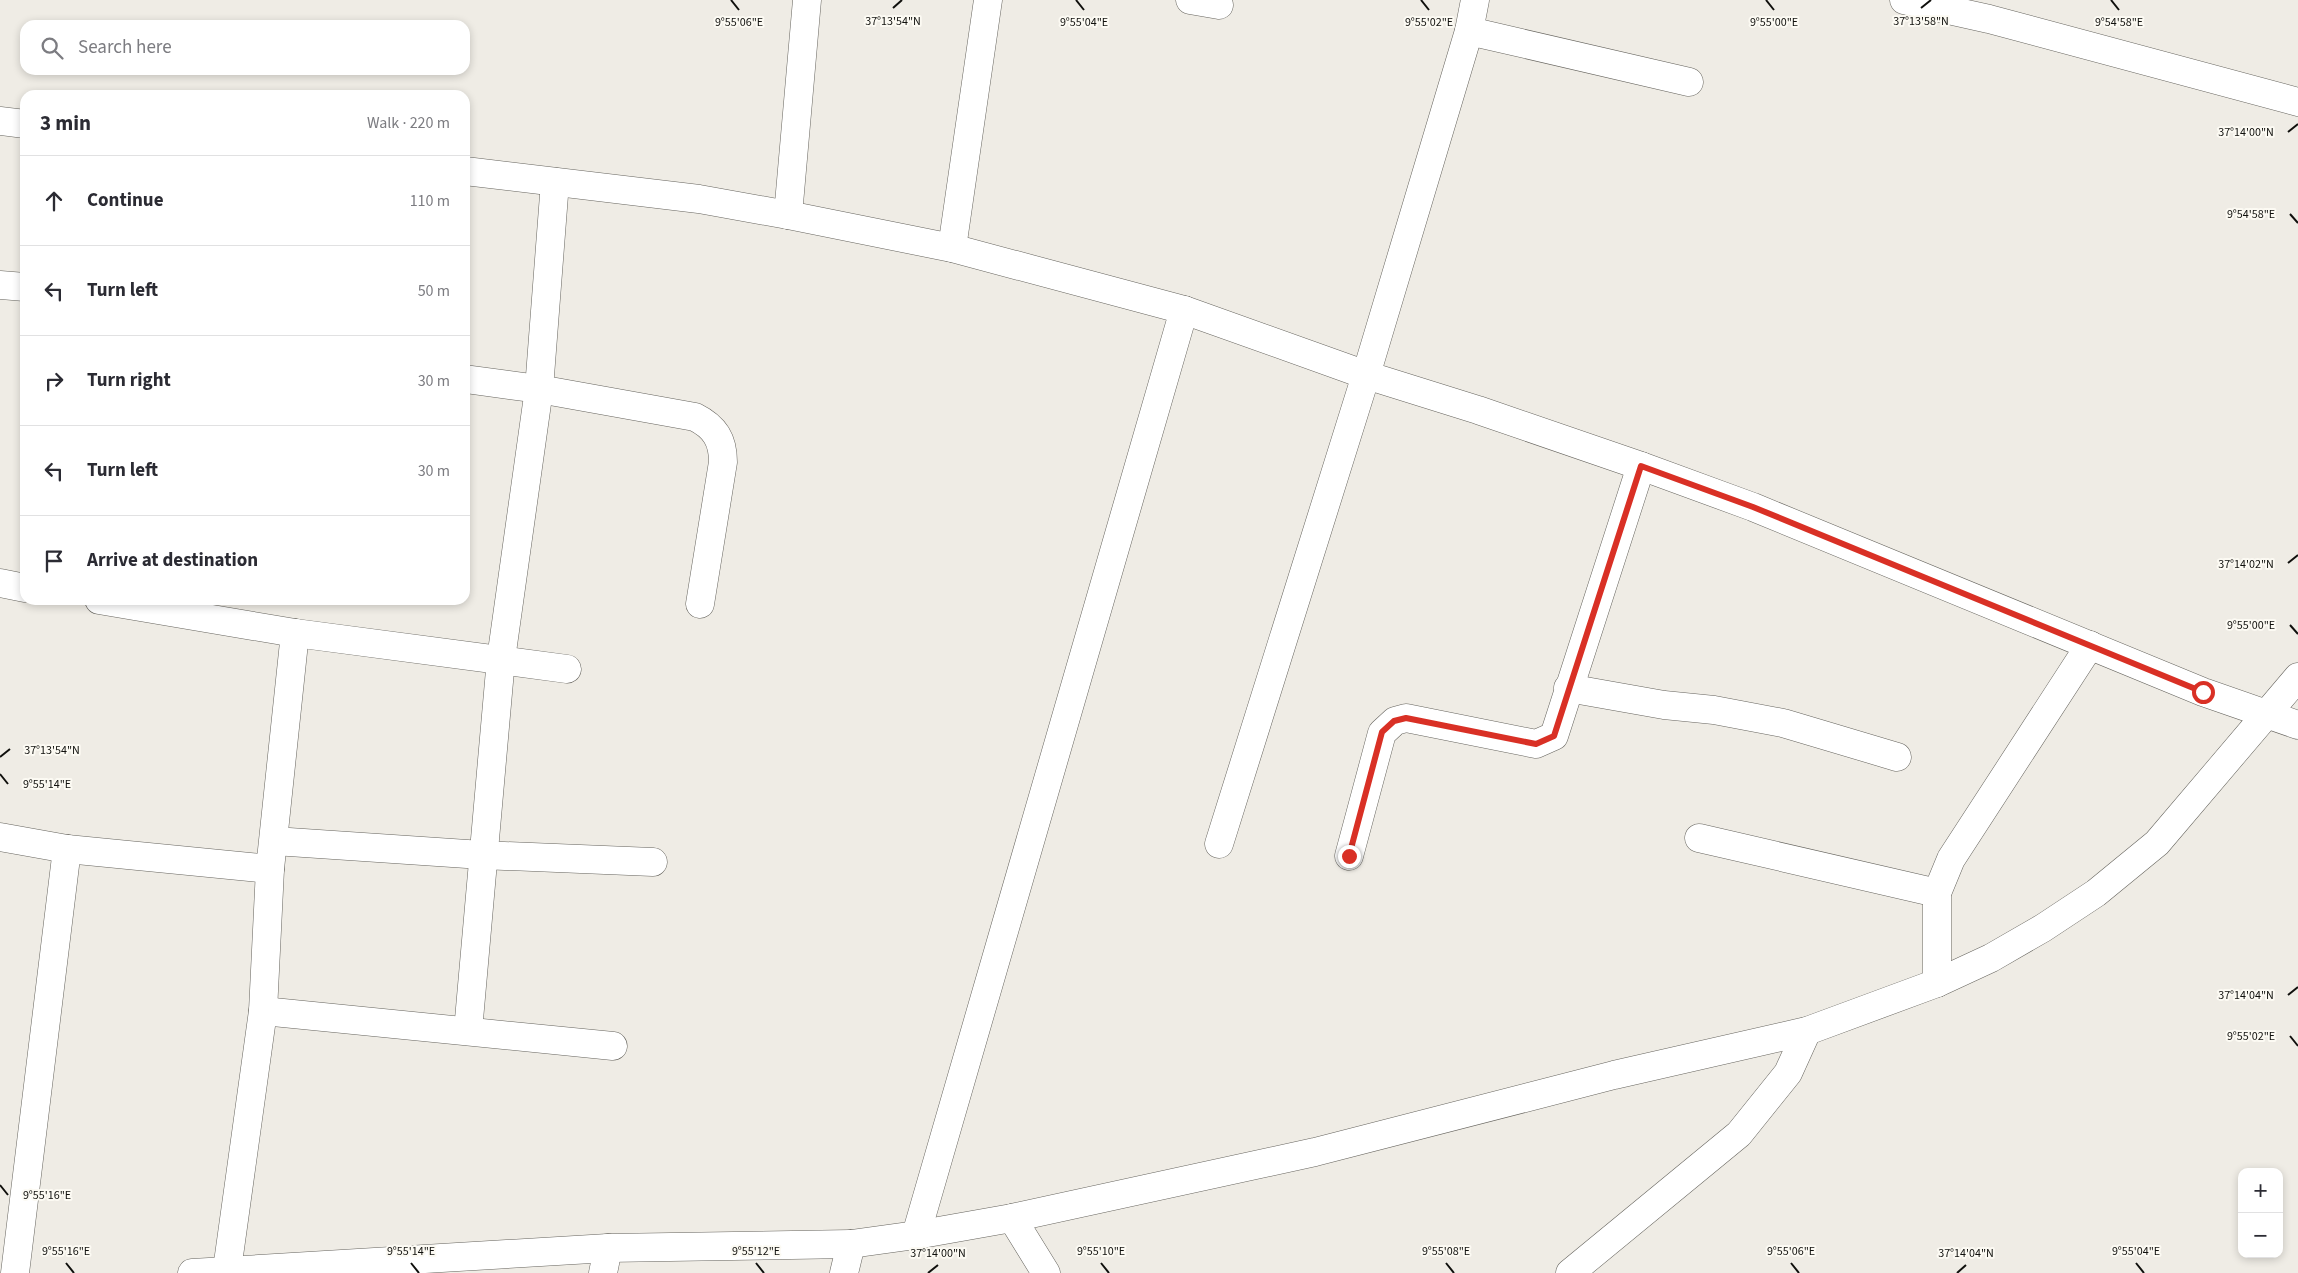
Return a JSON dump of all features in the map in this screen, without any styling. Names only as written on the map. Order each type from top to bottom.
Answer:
[{"type":"street","points":[[788,215],[807,0]]},
{"type":"street","points":[[952,248],[988,0]]},
{"type":"street","points":[[1190,0],[1219,5]]},
{"type":"street","points":[[1219,844],[1366,375],[1469,31],[1475,0]]},
{"type":"street","points":[[1904,0],[1998,22],[2298,102]]},
{"type":"street","points":[[1469,31],[1689,82]]},
{"type":"street","points":[[0,121],[20,123]]},
{"type":"street","points":[[470,172],[699,199],[788,215],[952,248],[1184,310],[1366,375],[1478,410],[1641,466],[1753,507],[2203,692],[2298,725]]},
{"type":"street","points":[[468,1031],[482,855],[501,659],[538,389],[555,182]]},
{"type":"street","points":[[0,284],[20,286]]},
{"type":"street","points":[[916,1235],[1184,310]]},
{"type":"street","points":[[470,380],[538,389],[695,417],[708,424],[719,438],[723,447],[723,462],[700,604]]},
{"type":"street","points":[[1349,856],[1382,732],[1394,721],[1406,718],[1536,744],[1554,736],[1641,466]]},
{"type":"street","points":[[0,583],[20,587]]},
{"type":"street","points":[[129,605],[295,633],[567,669]]},
{"type":"street","points":[[227,1270],[263,1011],[270,869],[295,633]]},
{"type":"street","points":[[1937,983],[1937,893],[1950,859],[2090,645]]},
{"type":"street","points":[[192,1273],[227,1270],[605,1260],[851,1244],[916,1235],[1012,1218],[1315,1152],[1614,1075],[1807,1031],[1937,983],[1991,958],[2043,928],[2096,893],[2157,844],[2298,677]]},
{"type":"street","points":[[1568,688],[1664,706],[1714,710],[1783,723],[1897,758]]},
{"type":"street","points":[[0,837],[66,848],[270,869]]},
{"type":"street","points":[[1699,838],[1937,893]]},
{"type":"street","points":[[274,841],[482,855],[653,862]]},
{"type":"street","points":[[15,1273],[66,848]]},
{"type":"street","points":[[263,1011],[613,1046]]},
{"type":"street","points":[[1570,1273],[1739,1134],[1788,1073],[1807,1031]]},
{"type":"street","points":[[1012,1218],[1046,1273]]},
{"type":"street","points":[[844,1273],[851,1244]]},
{"type":"route","points":[[1349,856],[1382,732],[1394,721],[1406,718],[1536,744],[1554,736],[1641,466],[1753,507],[2144,666],[2203,692]]}]
